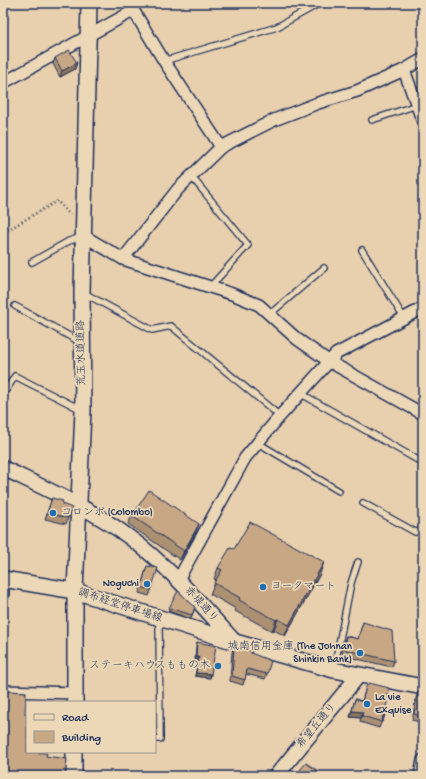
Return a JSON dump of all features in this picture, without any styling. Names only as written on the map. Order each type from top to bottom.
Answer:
[{"type":"main road","name":"荒玉水道道路","points":[[75,698],[75,591],[83,411],[82,292],[89,3]]},
{"type":"main road","name":"調布経堂停車場線","points":[[3,579],[75,591],[235,642]]},
{"type":"main road","points":[[235,642],[334,670],[423,687]]},
{"type":"main road","points":[[74,753],[74,776]]},
{"type":"street","points":[[3,83],[88,36],[131,7],[164,61],[221,148]]},
{"type":"street","points":[[123,259],[178,189],[221,148],[274,120],[318,103],[357,91],[404,70],[423,59]]},
{"type":"street","points":[[404,70],[423,122]]},
{"type":"street","points":[[84,233],[123,259],[259,305],[297,338],[330,362],[423,414]]},
{"type":"street","points":[[178,580],[245,458],[280,416],[336,354],[423,308]]},
{"type":"street","name":"赤堤通り","points":[[3,468],[80,505],[130,537],[178,580],[235,642]]},
{"type":"street","points":[[3,579],[3,595]]},
{"type":"street","name":"希望丘通り","points":[[281,774],[359,675]]},
{"type":"street","points":[[3,691],[75,698]]},
{"type":"street","points":[[420,776],[423,760]]},
{"type":"lane","points":[[164,61],[277,27],[320,3]]},
{"type":"lane","points":[[372,120],[417,105]]},
{"type":"lane","points":[[191,176],[248,246],[209,287]]},
{"type":"lane","points":[[32,262],[84,233]]},
{"type":"lane","points":[[362,250],[404,318]]},
{"type":"lane","points":[[270,314],[324,268]]},
{"type":"lane","points":[[82,292],[152,330],[171,326],[280,416]]},
{"type":"lane","points":[[15,306],[82,343]]},
{"type":"lane","points":[[3,395],[15,376],[83,411]]},
{"type":"lane","points":[[300,394],[423,463]]},
{"type":"lane","points":[[258,443],[339,491]]},
{"type":"lane","points":[[363,503],[415,532],[423,531]]},
{"type":"lane","points":[[334,670],[351,583],[358,562]]},
{"type":"lane","points":[[156,739],[160,739],[159,619]]},
{"type":"path","points":[[3,226],[6,231],[57,201],[84,233]]},
{"type":"building","points":[[69,50],[77,63],[62,71],[55,58]]},
{"type":"building","points":[[149,490],[199,524],[184,551],[132,516]]},
{"type":"building","points":[[52,498],[63,501],[62,504],[72,508],[68,518],[47,513]]},
{"type":"building","points":[[250,522],[324,562],[289,625],[278,619],[276,620],[239,600],[240,598],[214,583],[222,570],[218,568],[230,548],[234,549]]},
{"type":"building","points":[[147,566],[158,568],[151,590],[141,587]]},
{"type":"building","points":[[178,591],[195,607],[192,615],[169,608]]},
{"type":"building","points":[[363,622],[392,631],[394,661],[346,650],[344,646],[346,636],[358,639]]},
{"type":"building","points":[[197,642],[216,646],[211,674],[196,673],[199,657],[196,657]]},
{"type":"building","points":[[234,647],[252,651],[251,653],[271,661],[267,674],[247,669],[245,680],[232,676]]},
{"type":"building","points":[[369,683],[389,688],[385,715],[383,715],[382,722],[362,716],[363,712],[352,711],[355,699],[362,702],[366,687]]},
{"type":"building","points":[[6,691],[26,692],[26,753],[47,753],[46,756],[67,759],[65,776],[3,776],[6,732],[3,732]]},
{"type":"building","points":[[418,692],[423,693],[423,717],[414,714]]},
{"type":"building","points":[[306,763],[318,771],[314,776],[295,776]]},
{"type":"place","name":"コロンボ (Colombo)","points":[[53,513]]},
{"type":"place","name":"Noguchi","points":[[147,584]]},
{"type":"place","name":"ヨークマート","points":[[263,587]]},
{"type":"place","name":"城南信用金庫 (The Johnan Shinkin Bank)","points":[[360,653]]},
{"type":"place","name":"ステーキハウスももの木","points":[[218,666]]},
{"type":"place","name":"La vie Exquise","points":[[367,704]]}]
